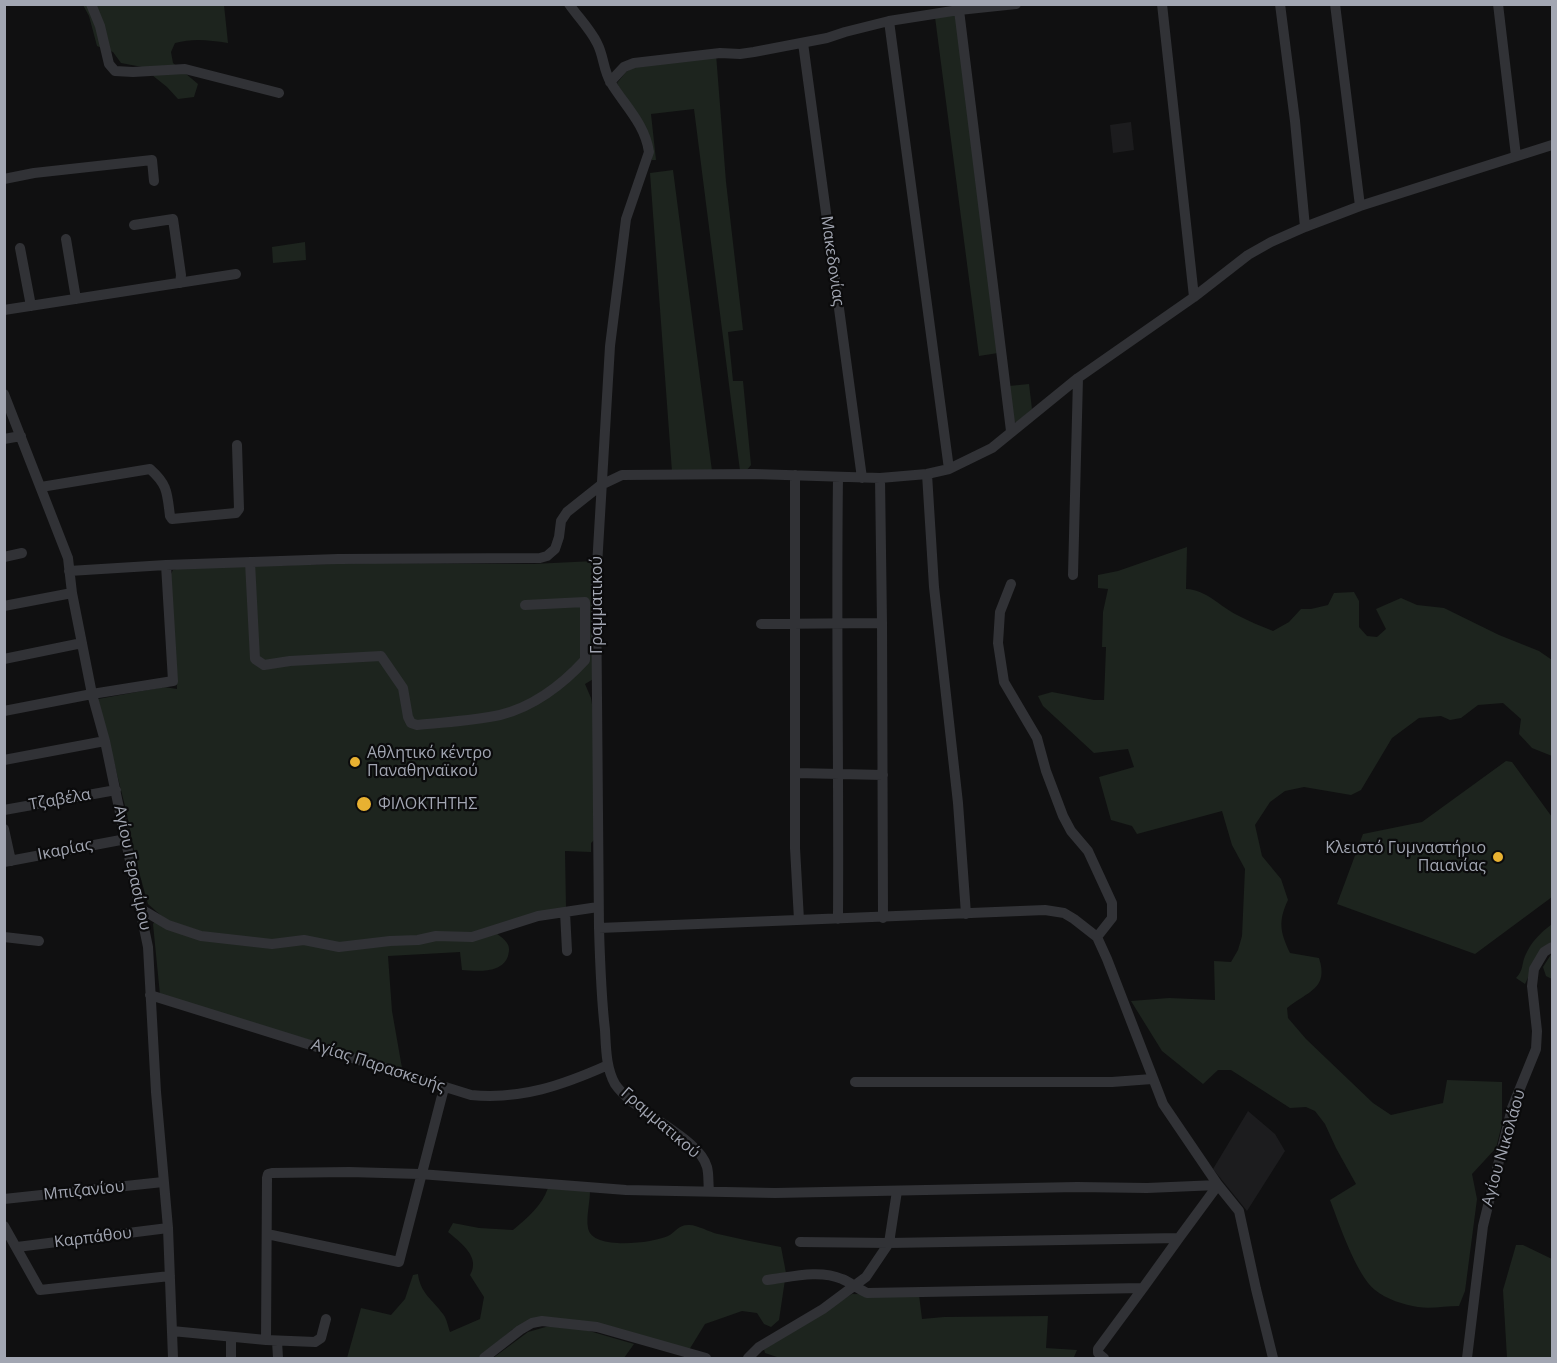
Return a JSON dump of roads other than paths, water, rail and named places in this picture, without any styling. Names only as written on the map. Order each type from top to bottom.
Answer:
[{"type":"street","points":[[91,4],[100,26],[109,64],[115,71],[186,69],[279,93]]},
{"type":"street","name":"Γραμματικού","points":[[569,4],[596,41],[605,72],[641,125],[649,152],[648,161],[626,219],[610,346],[596,583],[598,908],[600,986],[608,1065],[614,1082],[624,1096],[687,1142],[702,1157],[707,1167],[709,1190]]},
{"type":"street","points":[[610,82],[624,67],[634,63],[720,53],[740,54],[803,43],[889,21],[1016,4]]},
{"type":"street","points":[[1162,4],[1194,297]]},
{"type":"street","points":[[1280,4],[1295,120],[1305,226]]},
{"type":"street","points":[[1335,4],[1360,206]]},
{"type":"street","points":[[1498,4],[1516,156]]},
{"type":"street","points":[[959,10],[1011,431]]},
{"type":"street","points":[[889,21],[949,469]]},
{"type":"street","name":"Μακεδονίας","points":[[803,43],[862,478]]},
{"type":"street","points":[[69,571],[338,559],[540,558],[547,556],[555,549],[563,516],[601,485],[622,475],[638,473],[880,478],[927,474],[949,469],[992,448],[1078,378],[1194,297],[1248,255],[1305,226],[1360,206],[1552,145]]},
{"type":"street","points":[[4,179],[34,173],[152,160],[154,181]]},
{"type":"street","points":[[134,225],[172,219],[181,275],[180,283]]},
{"type":"street","points":[[66,239],[76,299]]},
{"type":"street","points":[[20,248],[30,306]]},
{"type":"street","points":[[4,310],[236,274]]},
{"type":"street","points":[[1073,575],[1078,378]]},
{"type":"street","name":"Αγίου Γερασίμου","points":[[4,394],[64,542],[92,694],[116,790],[148,947],[168,1228],[173,1359]]},
{"type":"street","points":[[4,439],[21,436]]},
{"type":"street","points":[[41,487],[150,469],[162,480],[172,519],[236,513],[239,508],[237,445]]},
{"type":"street","points":[[927,474],[934,587],[958,803],[966,914]]},
{"type":"street","points":[[795,475],[795,848],[799,920]]},
{"type":"street","points":[[838,477],[836,624],[839,774],[838,919]]},
{"type":"street","points":[[880,478],[883,918]]},
{"type":"street","points":[[4,557],[22,553]]},
{"type":"street","points":[[250,562],[255,659],[264,665],[290,661],[381,656],[403,688],[408,717],[411,723],[417,725],[500,715],[519,709],[567,680],[585,660],[585,602],[525,605]]},
{"type":"street","points":[[4,711],[174,681],[166,565]]},
{"type":"street","points":[[1011,584],[1000,612],[998,643],[1004,682],[1037,738],[1063,816],[1071,831],[1088,851],[1112,903],[1112,918],[1097,937]]},
{"type":"street","points":[[4,606],[72,593]]},
{"type":"street","points":[[761,624],[882,623]]},
{"type":"street","points":[[4,659],[82,643]]},
{"type":"street","points":[[4,760],[105,741]]},
{"type":"street","points":[[796,772],[883,775]]},
{"type":"street","name":"Τζαβέλα","points":[[4,810],[116,790]]},
{"type":"street","points":[[4,829],[8,861]]},
{"type":"street","name":"Ικαρίας","points":[[8,861],[126,839]]},
{"type":"street","points":[[141,909],[168,925],[201,936],[272,944],[304,940],[339,947],[418,940],[436,936],[471,937],[538,916],[598,908]]},
{"type":"street","points":[[599,928],[1045,910],[1064,914],[1097,937],[1162,1104],[1218,1185],[1239,1210],[1273,1359]]},
{"type":"street","points":[[565,912],[567,951]]},
{"type":"street","points":[[4,937],[39,940]]},
{"type":"street","name":"Αγίου Νικολάου","points":[[1467,1359],[1483,1226],[1512,1108],[1536,1049],[1537,1031],[1532,986],[1534,969],[1544,952],[1552,947]]},
{"type":"street","name":"Αγίας Παρασκευής","points":[[150,995],[471,1095],[491,1097],[525,1094],[558,1086],[608,1065]]},
{"type":"street","points":[[855,1082],[1112,1082],[1152,1079]]},
{"type":"street","points":[[267,1234],[399,1262],[444,1088]]},
{"type":"street","points":[[278,1359],[272,1340],[267,1234],[267,1178],[270,1173],[420,1174],[626,1190],[776,1192],[1218,1185]]},
{"type":"street","name":"Μπιζανίου","points":[[4,1199],[164,1182]]},
{"type":"street","points":[[1104,1358],[1098,1353],[1098,1349],[1218,1185]]},
{"type":"street","points":[[748,1359],[759,1347],[823,1309],[866,1277],[889,1243],[897,1191]]},
{"type":"street","points":[[4,1226],[40,1290],[170,1276]]},
{"type":"street","name":"Καρπάθου","points":[[17,1247],[168,1228]]},
{"type":"street","points":[[800,1242],[889,1243],[1179,1238]]},
{"type":"street","points":[[767,1280],[818,1273],[843,1279],[853,1287],[867,1293],[1143,1288]]},
{"type":"street","points":[[172,1330],[231,1337],[319,1341],[326,1319]]},
{"type":"street","points":[[484,1359],[520,1330],[542,1321],[597,1327],[706,1359]]},
{"type":"street","points":[[231,1337],[231,1359]]},
{"type":"place","name":"Αθλητικό κέντρο Παναθηναϊκού","points":[[355,762]]},
{"type":"place","name":"ΦΙΛΟΚΤΗΤΗΣ","points":[[364,804]]},
{"type":"place","name":"Κλειστό Γυμναστήριο Παιανίας","points":[[1498,857]]}]
